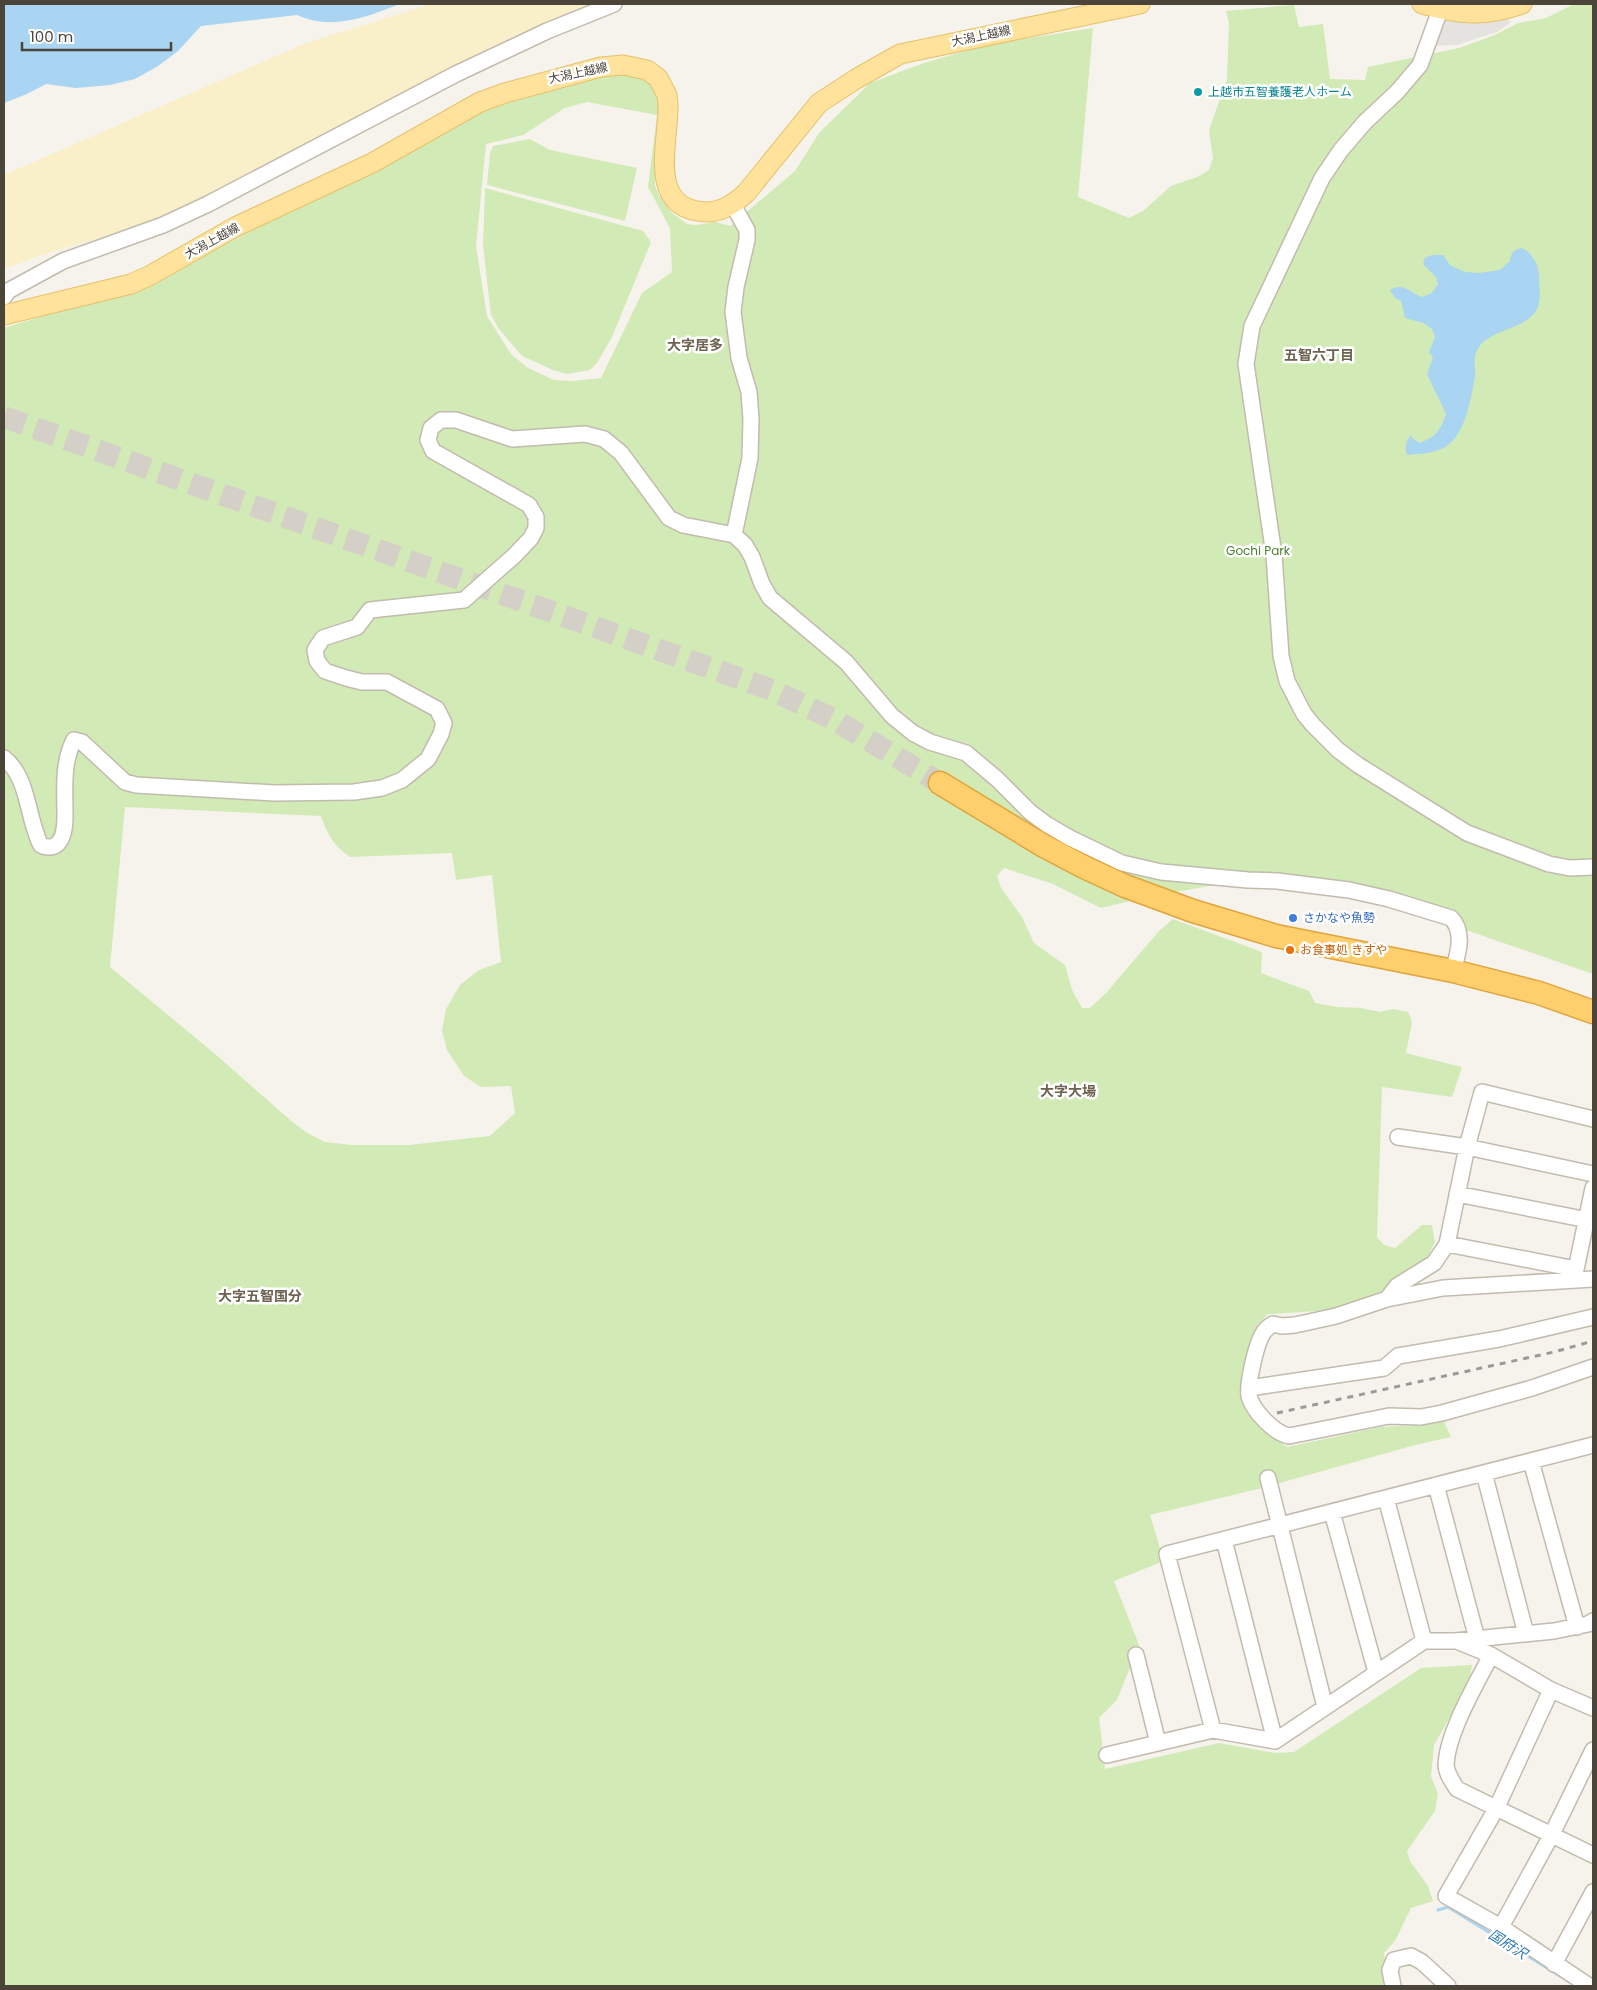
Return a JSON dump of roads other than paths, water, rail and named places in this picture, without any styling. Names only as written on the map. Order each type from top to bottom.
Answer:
[{"type":"highway","points":[[940,783],[1044,846],[1084,867],[1134,889],[1194,911],[1276,936],[1453,971],[1539,993],[1593,1012]]},
{"type":"main road","name":"大潟上越線","points":[[4,315],[131,284],[149,276],[235,227],[379,159],[480,102],[536,83],[601,67],[623,65],[647,70],[658,78],[664,86],[667,95],[668,116],[664,172],[666,182],[675,202],[690,210],[710,212],[733,205],[746,193],[819,103],[900,54],[1140,4]]},
{"type":"main road","points":[[1431,6],[1469,14],[1503,11],[1522,4]]},
{"type":"street","points":[[4,297],[8,291],[62,261],[163,225],[208,204],[456,74],[546,31],[614,4]]},
{"type":"street","points":[[1431,6],[1420,65],[1397,92],[1365,122],[1341,150],[1322,178],[1252,326],[1246,364],[1274,555],[1282,656],[1287,681],[1304,714],[1312,725],[1358,765],[1467,833],[1549,864],[1570,868],[1593,867]]},
{"type":"street","points":[[733,205],[747,230],[747,240],[732,312],[739,358],[749,392],[751,419],[750,458],[734,535]]},
{"type":"street","points":[[4,758],[11,763],[19,774],[36,833],[41,844],[45,847],[52,847],[58,844],[62,836],[65,821],[65,777],[68,751],[74,740],[82,742],[125,782],[136,785],[274,792],[354,792],[382,788],[402,780],[428,759],[436,745],[444,723],[437,709],[387,682],[362,682],[325,671],[317,661],[315,650],[318,644],[323,638],[357,626],[370,610],[464,600],[514,556],[531,538],[536,528],[536,517],[529,505],[433,451],[428,440],[431,428],[441,420],[456,420],[512,439],[585,434],[604,439],[621,453],[669,518],[683,525],[734,535],[745,545],[752,557],[762,584],[770,598],[846,662],[892,716],[913,733],[930,742],[966,753],[997,779],[1030,812],[1046,824],[1070,838],[1130,865],[1161,872],[1277,881],[1349,890],[1389,899],[1451,918],[1457,924],[1459,938],[1453,971]]},
{"type":"street","points":[[1386,1299],[1398,1286],[1434,1262],[1447,1244],[1456,1194],[1482,1092],[1593,1119]]},
{"type":"street","points":[[1398,1137],[1467,1147],[1593,1174]]},
{"type":"street","points":[[1575,1275],[1590,1221],[1593,1188]]},
{"type":"street","points":[[1456,1194],[1590,1221]]},
{"type":"street","points":[[1447,1244],[1593,1278]]},
{"type":"street","points":[[1575,1275],[1443,1288],[1386,1299],[1336,1316],[1295,1325],[1282,1326],[1273,1324],[1266,1328],[1257,1347],[1249,1388],[1250,1397],[1263,1418],[1280,1434],[1289,1436],[1389,1416],[1421,1417],[1442,1413],[1532,1388],[1593,1367]]},
{"type":"street","points":[[1249,1388],[1384,1368],[1398,1356],[1499,1339],[1593,1316]]},
{"type":"street","points":[[1213,1730],[1168,1554],[1593,1445]]},
{"type":"street","points":[[1532,1461],[1576,1627]]},
{"type":"street","points":[[1484,1473],[1526,1634]]},
{"type":"street","points":[[1268,1478],[1325,1707]]},
{"type":"street","points":[[1436,1485],[1476,1639]]},
{"type":"street","points":[[1386,1498],[1424,1641]]},
{"type":"street","points":[[1332,1512],[1376,1672]]},
{"type":"street","points":[[1224,1540],[1275,1741]]},
{"type":"street","points":[[1107,1756],[1213,1730],[1275,1741],[1424,1641],[1455,1641],[1526,1634],[1576,1627],[1593,1621]]},
{"type":"street","points":[[1455,1641],[1491,1655],[1551,1690],[1593,1708]]},
{"type":"street","points":[[1136,1655],[1158,1743]]},
{"type":"street","points":[[1491,1655],[1453,1735],[1446,1764],[1448,1774],[1457,1789],[1593,1855]]},
{"type":"street","points":[[1551,1690],[1496,1809],[1446,1896],[1501,1927],[1589,1986]]},
{"type":"street","points":[[1501,1927],[1552,1834],[1593,1750]]},
{"type":"street","points":[[1554,1964],[1593,1892]]},
{"type":"street","points":[[1392,1986],[1390,1970],[1394,1960],[1411,1956],[1422,1962],[1448,1986]]},
{"type":"water","points":[[4,4],[400,4],[362,17],[336,22],[310,20],[297,15],[201,26],[178,51],[158,66],[135,79],[110,85],[76,88],[46,84],[4,103]]},
{"type":"water","points":[[1522,248],[1532,256],[1539,272],[1540,300],[1535,312],[1528,319],[1498,333],[1481,345],[1475,356],[1475,376],[1469,406],[1456,437],[1437,451],[1407,455],[1406,445],[1411,435],[1413,439],[1420,443],[1430,438],[1440,429],[1446,414],[1427,374],[1433,357],[1429,352],[1435,337],[1432,329],[1423,323],[1405,318],[1401,301],[1395,298],[1390,290],[1402,287],[1422,297],[1432,293],[1438,284],[1436,277],[1423,264],[1425,258],[1432,255],[1443,255],[1450,265],[1465,272],[1479,273],[1500,270],[1510,261],[1513,252]]},
{"type":"waterway","name":"国府沢","points":[[1438,1910],[1448,1907],[1573,1984]]},
{"type":"tunnel","points":[[4,417],[772,690],[833,719],[940,783]]},
{"type":"railway","points":[[1277,1413],[1554,1352],[1593,1341]]},
{"type":"place","name":"上越市五智養護老人ホーム","points":[[1198,92]]},
{"type":"place","name":"さかなや魚勢","points":[[1293,918]]},
{"type":"place","name":"お食事処 きすや","points":[[1290,950]]},
{"type":"district","name":"大字居多","points":[[695,345]]},
{"type":"district","name":"五智六丁目","points":[[1319,355]]},
{"type":"district","name":"大字大場","points":[[1068,1091]]},
{"type":"district","name":"大字五智国分","points":[[260,1296]]},
{"type":"park label","name":"Gochi Park","points":[[1258,551]]}]
